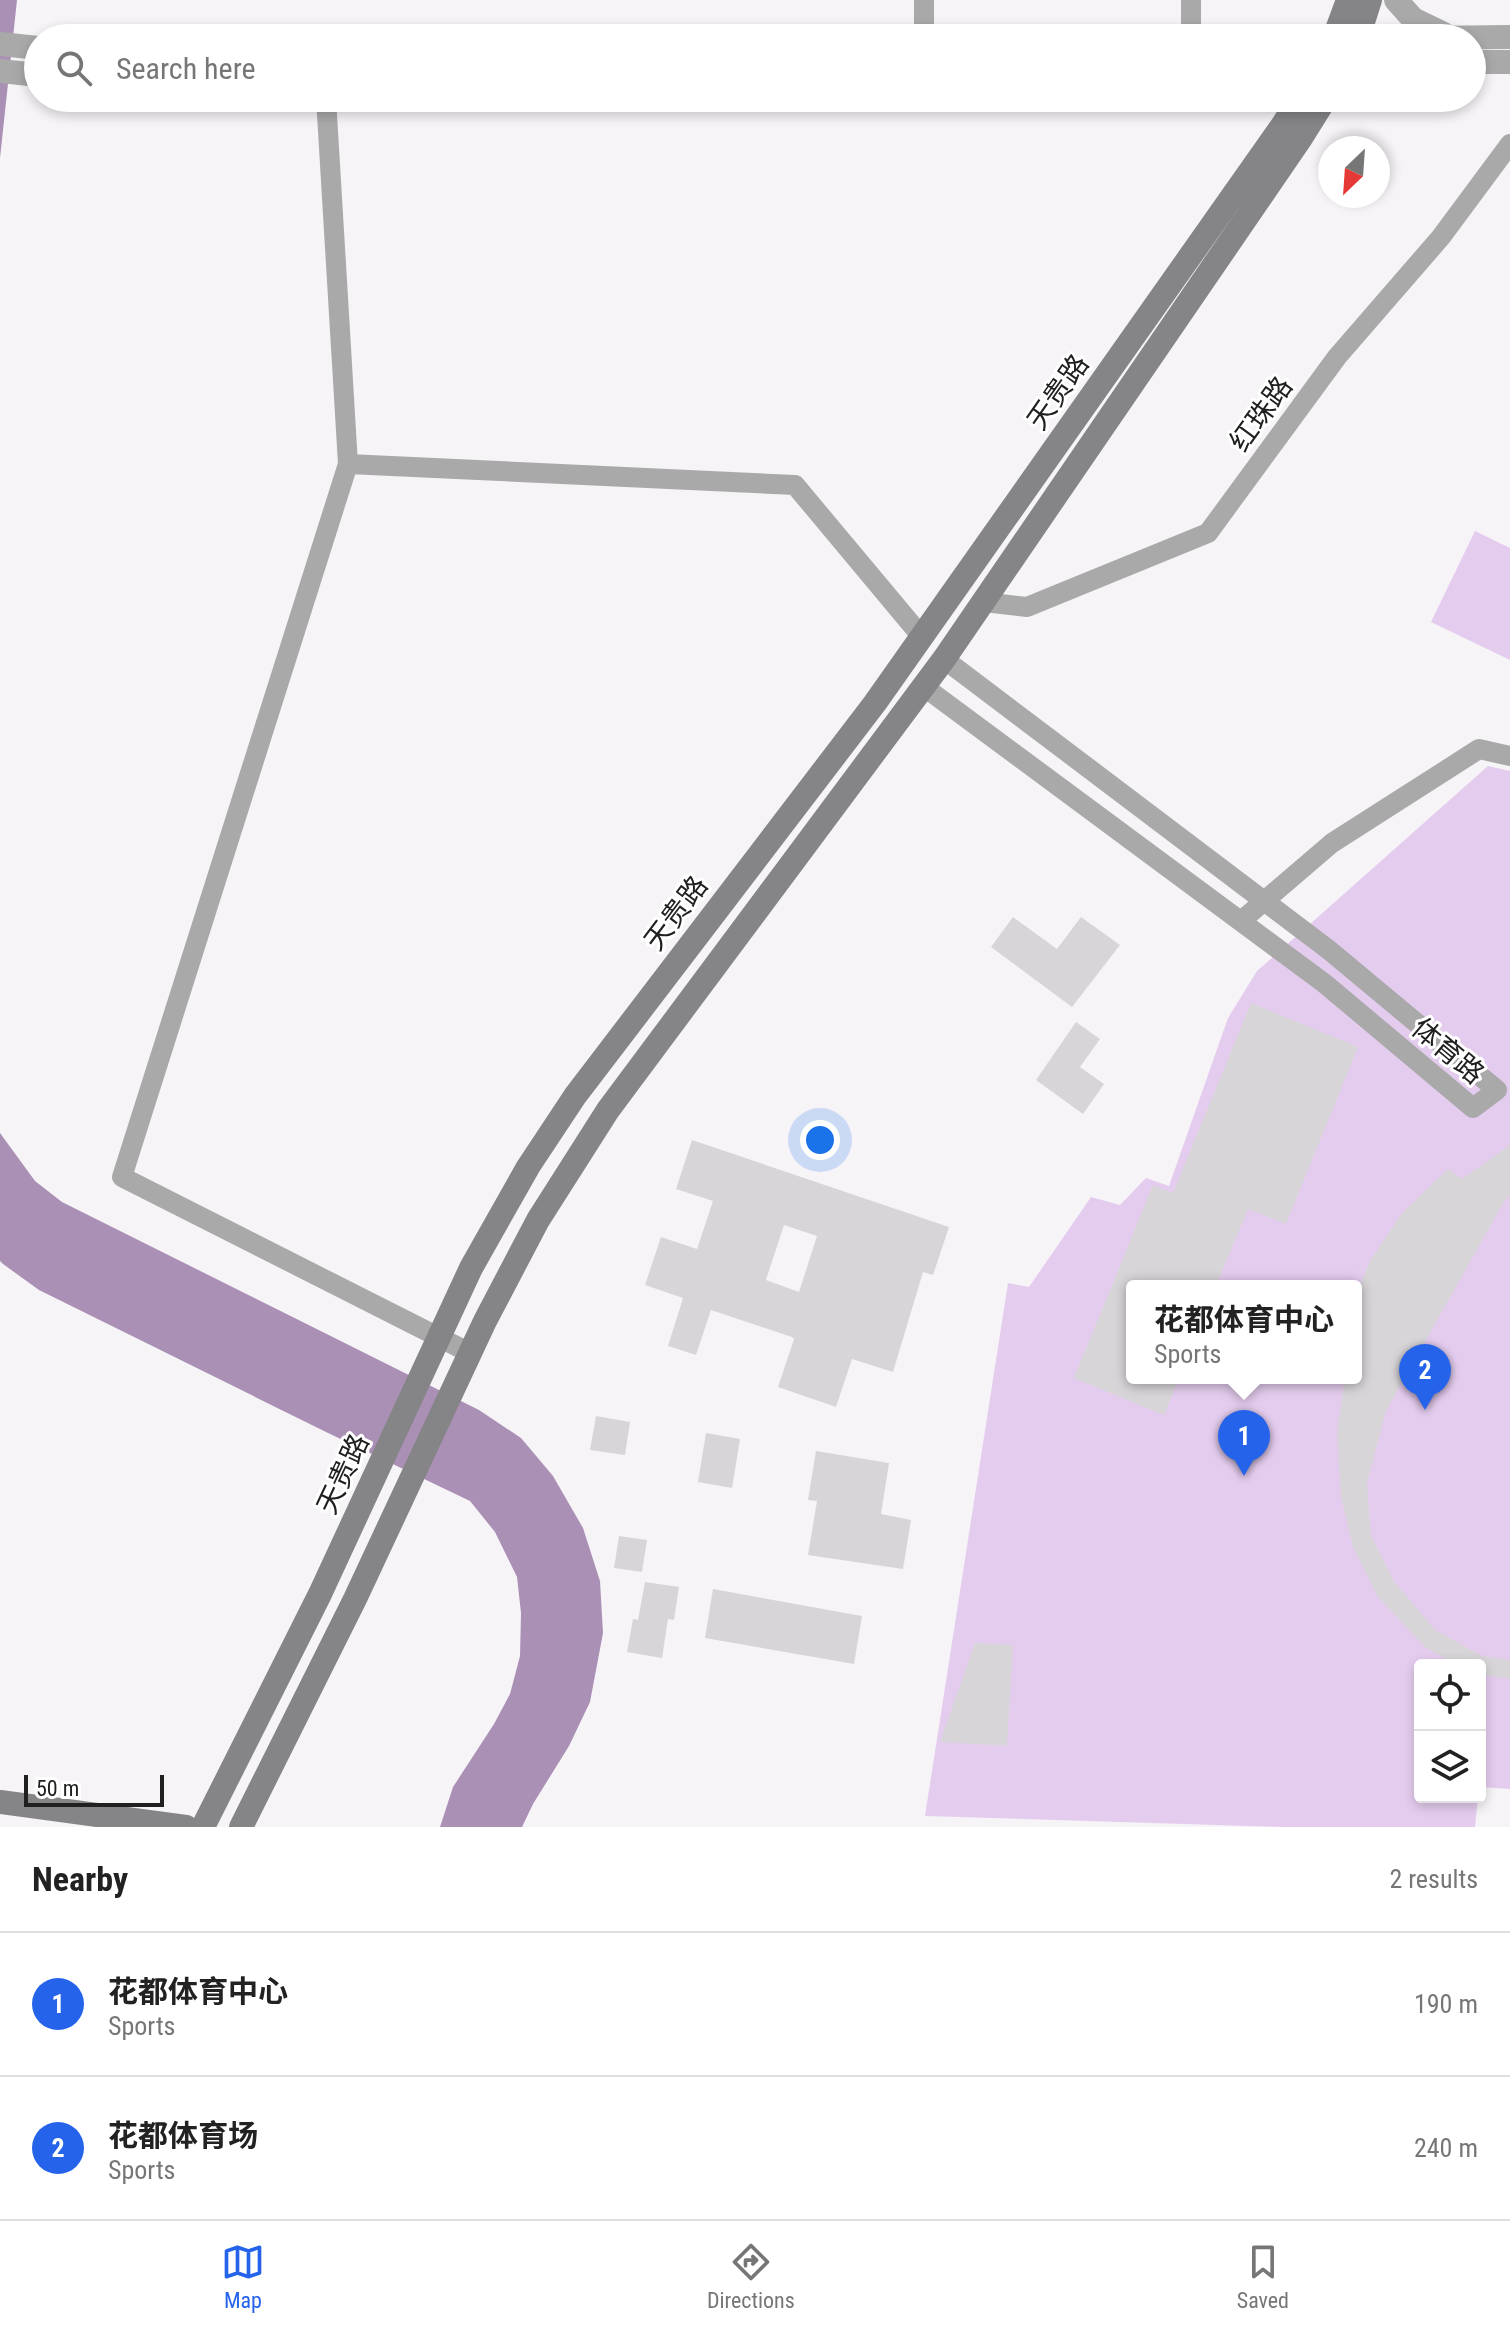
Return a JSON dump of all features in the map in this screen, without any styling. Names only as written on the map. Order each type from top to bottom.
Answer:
[{"type":"main road","points":[[1339,24],[1348,0]]},
{"type":"main road","points":[[1362,24],[1370,0]]},
{"type":"main road","name":"天贵路","points":[[203,1827],[320,1594],[471,1268],[506,1204],[575,1096],[875,703],[1291,112]]},
{"type":"main road","name":"天贵路","points":[[241,1827],[355,1599],[470,1353],[538,1220],[608,1110],[944,659],[1317,112]]},
{"type":"main road","points":[[0,1802],[186,1827]]},
{"type":"street","points":[[924,0],[924,24]]},
{"type":"street","points":[[1191,0],[1191,24]]},
{"type":"street","points":[[1396,0],[1420,24]]},
{"type":"street","points":[[1486,37],[1510,37]]},
{"type":"street","points":[[0,44],[24,47]]},
{"type":"street","points":[[1486,62],[1510,62]]},
{"type":"street","points":[[0,71],[24,74]]},
{"type":"street","points":[[327,112],[348,464],[122,1177],[470,1353]]},
{"type":"street","points":[[1282,126],[1283,112]]},
{"type":"street","name":"红珠路","points":[[984,602],[1027,607],[1208,533],[1337,357],[1441,237],[1510,144]]},
{"type":"street","points":[[348,464],[795,485],[922,637]]},
{"type":"street","name":"体育路","points":[[923,686],[1324,983],[1473,1108],[1497,1090],[1341,959],[944,659]]},
{"type":"street","points":[[1241,921],[1332,843],[1479,749],[1510,756]]},
{"type":"shaded area","points":[[0,0],[17,0],[0,158]]},
{"type":"shaded area","points":[[1475,531],[1510,548],[1510,660],[1431,622]]},
{"type":"shaded area","points":[[1488,766],[1510,771],[1510,1789],[1486,1787],[1486,1659],[1414,1659],[1414,1803],[1477,1803],[1475,1827],[1283,1827],[925,1816],[1008,1283],[1029,1287],[1091,1197],[1120,1205],[1146,1178],[1169,1186],[1228,1018],[1257,971]]},
{"type":"shaded area","points":[[0,1133],[35,1181],[62,1202],[479,1410],[521,1438],[553,1476],[583,1528],[600,1581],[603,1633],[590,1702],[569,1746],[522,1827],[440,1827],[453,1787],[510,1694],[520,1656],[521,1613],[517,1577],[495,1532],[470,1501],[39,1290],[3,1264],[0,1261]]},
{"type":"building","points":[[1013,917],[1057,949],[1081,917],[1120,945],[1072,1007],[991,947]]},
{"type":"building","points":[[1251,1003],[1358,1047],[1286,1224],[1248,1209],[1218,1280],[1126,1280],[1126,1384],[1177,1384],[1164,1415],[1074,1378],[1153,1185],[1173,1193]]},
{"type":"building","points":[[1076,1022],[1100,1039],[1080,1067],[1104,1084],[1083,1114],[1036,1080]]},
{"type":"building","points":[[692,1140],[949,1227],[933,1275],[923,1272],[893,1372],[852,1359],[836,1407],[778,1387],[794,1339],[792,1337],[711,1310],[696,1355],[668,1346],[683,1298],[645,1285],[661,1237],[697,1249],[713,1201],[676,1189]],"holes":[[[784,1225],[817,1236],[799,1292],[766,1280]]]},
{"type":"building","points":[[1510,1145],[1510,1195],[1386,1411],[1367,1483],[1371,1536],[1393,1580],[1435,1630],[1482,1656],[1510,1660],[1510,1679],[1486,1675],[1486,1659],[1447,1659],[1425,1647],[1378,1597],[1353,1547],[1341,1497],[1337,1432],[1344,1384],[1362,1384],[1362,1280],[1370,1261],[1402,1213],[1448,1169],[1462,1179]]},
{"type":"building","points":[[596,1416],[630,1422],[625,1455],[590,1450]]},
{"type":"building","points":[[706,1433],[740,1439],[732,1488],[698,1482]]},
{"type":"building","points":[[816,1451],[889,1463],[881,1514],[911,1520],[903,1569],[808,1555],[817,1501],[808,1500]]},
{"type":"building","points":[[619,1536],[647,1540],[642,1572],[614,1568]]},
{"type":"building","points":[[645,1582],[679,1587],[674,1620],[668,1619],[662,1658],[627,1652],[633,1619],[638,1620]]},
{"type":"building","points":[[713,1589],[862,1616],[854,1664],[705,1638]]},
{"type":"building","points":[[975,1643],[1013,1645],[1007,1746],[940,1742]]},
{"type":"place","name":"花都体育场","points":[[1425,1410]]},
{"type":"place","name":"花都体育中心","points":[[1244,1476]]}]
